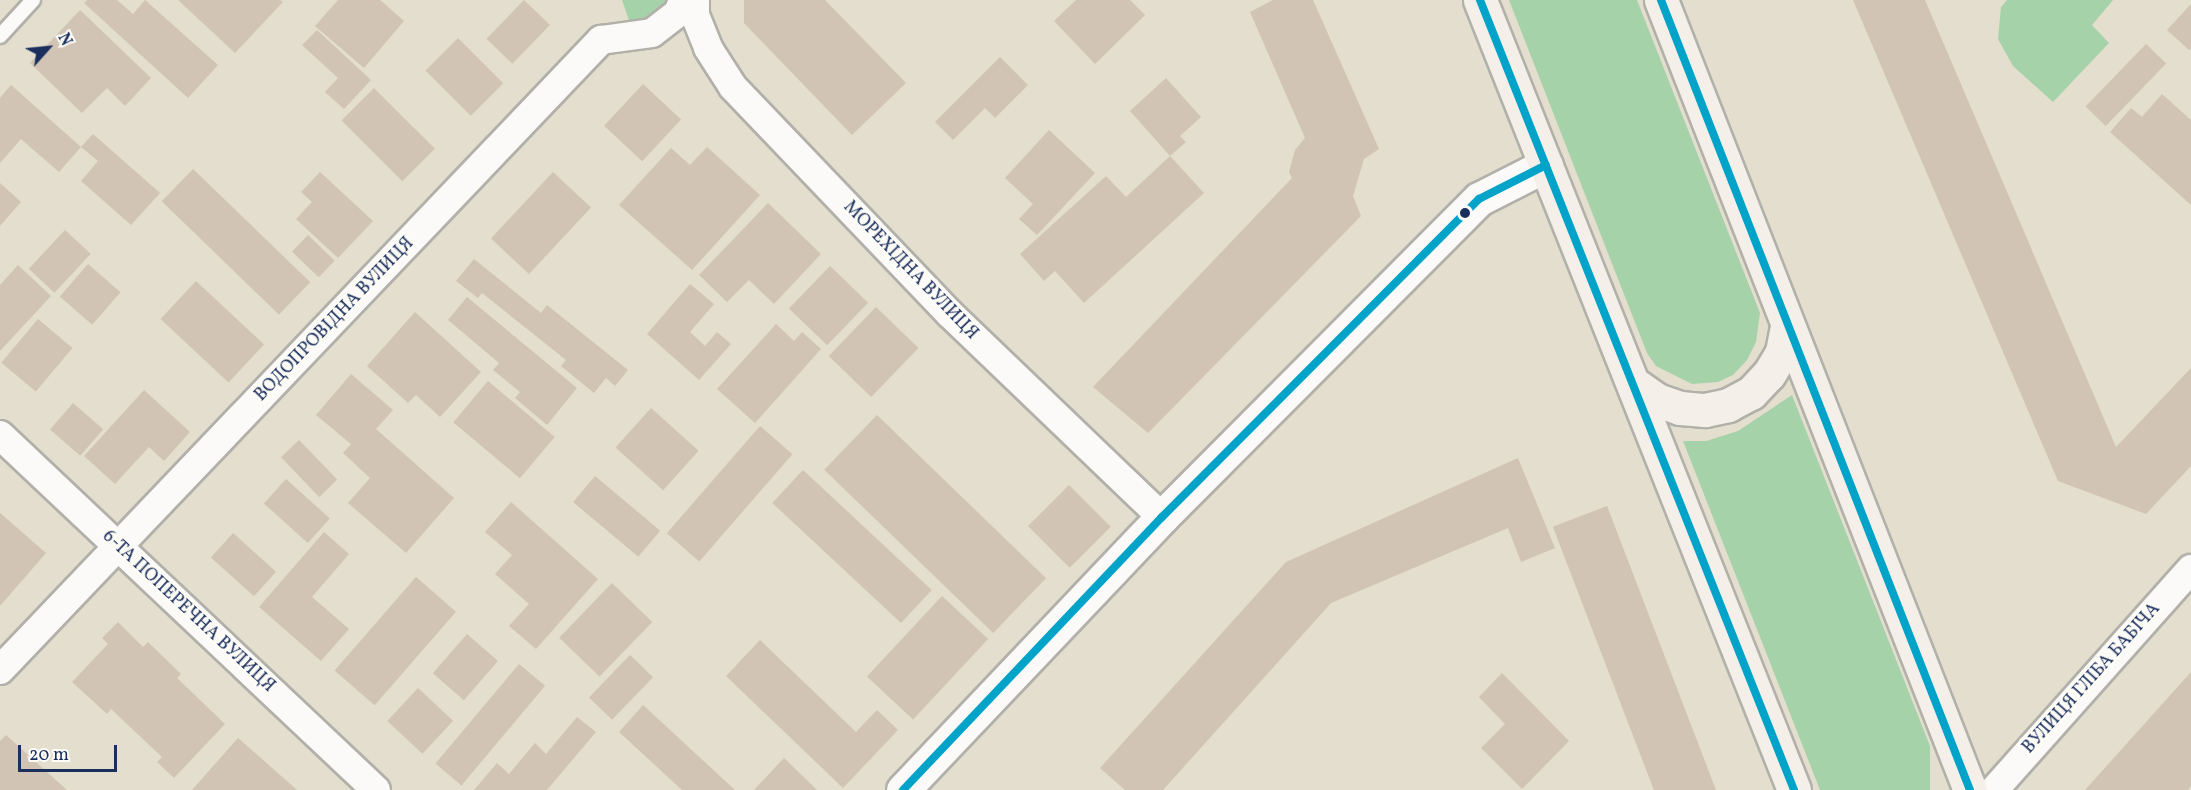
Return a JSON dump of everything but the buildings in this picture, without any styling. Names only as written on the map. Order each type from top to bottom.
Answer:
[{"type":"main road","points":[[1480,0],[1637,386],[1794,790]]},
{"type":"main road","points":[[1661,0],[1970,790]]},
{"type":"main road","points":[[1637,386],[1657,400],[1680,408],[1705,410],[1728,405],[1751,393],[1770,374],[1782,352],[1787,327]]},
{"type":"street","name":"ВОДОПРОВІДНА ВУЛИЦЯ","points":[[0,670],[601,40],[652,33],[678,13],[683,0]]},
{"type":"street","name":"МОРЕХІДНА ВУЛИЦЯ","points":[[695,0],[695,15],[708,48],[733,87],[949,313],[1162,517]]},
{"type":"street","points":[[903,790],[1162,517],[1479,199],[1546,165]]},
{"type":"street","name":"6-ТА ПОПЕРЕЧНА ВУЛИЦЯ","points":[[0,435],[376,790]]},
{"type":"street","name":"ВУЛИЦЯ ГЛІБА БАБІЧА","points":[[1994,790],[2191,569]]},
{"type":"lane","points":[[0,36],[33,0]]},
{"type":"green space","points":[[622,0],[675,0],[670,11],[631,26]]},
{"type":"green space","points":[[1509,0],[1637,0],[1760,313],[1756,342],[1747,360],[1733,375],[1718,382],[1692,384],[1656,366],[1647,353]]},
{"type":"green space","points":[[2007,0],[2113,0],[2092,25],[2109,43],[2053,102],[2013,66],[1998,39],[2001,7]]},
{"type":"green space","points":[[1792,395],[1930,746],[1930,790],[1820,790],[1683,441],[1706,441],[1738,431]]},
{"type":"transit line","points":[[1480,0],[1794,790]]},
{"type":"transit line","points":[[1661,0],[1970,790]]},
{"type":"transit line","points":[[903,790],[1162,517],[1479,199],[1546,165]]}]
